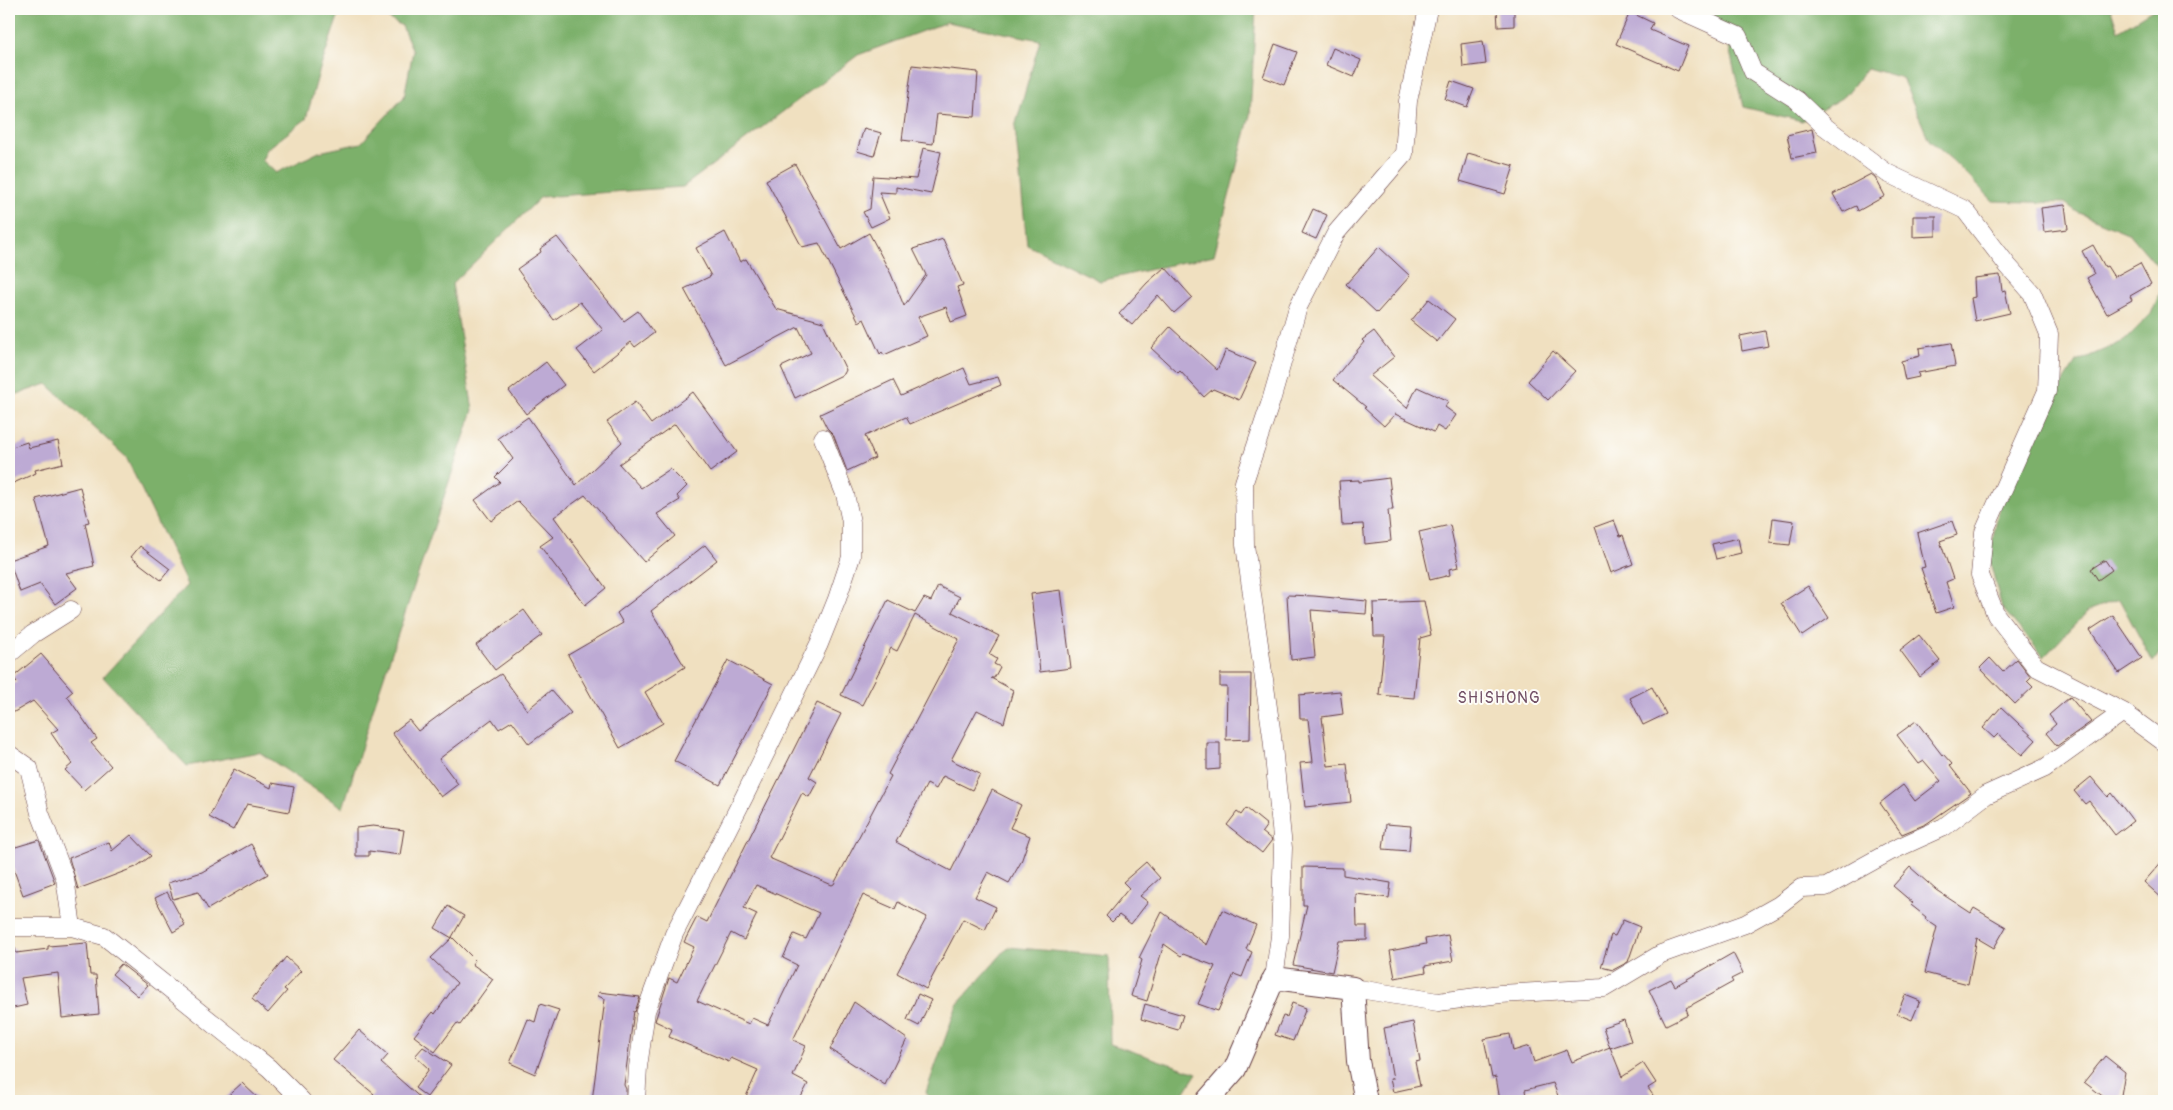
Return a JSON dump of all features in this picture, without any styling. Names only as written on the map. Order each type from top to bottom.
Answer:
[{"type":"street","points":[[1207,1101],[1235,1069],[1274,978],[1280,936],[1283,848],[1272,736],[1245,546],[1244,482],[1271,401],[1298,307],[1336,232],[1404,154],[1408,101],[1428,9]]},
{"type":"street","points":[[1678,9],[1738,36],[1753,72],[1797,100],[1824,126],[1887,173],[1965,210],[2008,266],[2032,293],[2049,334],[2047,391],[1984,532],[1980,575],[1996,615],[2036,667],[2123,712],[2164,742]]},
{"type":"street","points":[[636,1101],[638,1067],[646,1011],[674,934],[819,644],[837,599],[850,557],[852,522],[823,438]]},
{"type":"street","points":[[9,654],[33,634],[71,610]]},
{"type":"street","points":[[1274,978],[1353,988],[1438,1002],[1500,994],[1604,988],[1661,954],[1745,924],[1779,905],[1801,888],[1826,887],[1891,851],[1944,827],[1986,795],[2045,768],[2123,712]]},
{"type":"street","points":[[9,754],[29,768],[40,813],[65,878],[72,927]]},
{"type":"street","points":[[9,927],[72,927],[104,936],[269,1068],[302,1101]]},
{"type":"street","points":[[1353,988],[1358,1061],[1366,1101]]},
{"type":"green space","points":[[9,9],[1256,9],[1250,115],[1214,255],[1100,281],[1027,245],[1015,127],[1040,40],[947,22],[858,55],[683,187],[541,197],[452,284],[473,410],[374,706],[343,808],[259,752],[187,766],[103,677],[187,585],[126,457],[47,384],[9,397]],"holes":[[[357,11],[377,12],[402,26],[413,51],[404,97],[361,143],[319,152],[276,173],[262,160],[267,149],[306,119],[319,72],[339,14]]]},
{"type":"green space","points":[[1710,9],[2111,9],[2118,31],[2154,9],[2164,9],[2164,274],[2130,234],[2077,212],[2065,203],[1993,201],[1929,140],[1902,78],[1867,68],[1845,96],[1802,121],[1743,107],[1727,39]]},
{"type":"green space","points":[[2164,283],[2164,647],[2153,662],[2119,599],[2088,611],[2044,657],[2002,608],[1989,558],[2001,499],[2034,430],[2076,362],[2124,341],[2151,314]]},
{"type":"green space","points":[[1008,947],[1109,956],[1110,1044],[1197,1073],[1179,1101],[930,1101],[926,1092],[957,1005]]},
{"type":"building","points":[[1497,9],[1514,9],[1514,26],[1498,27]]},
{"type":"building","points":[[1630,12],[1653,23],[1650,30],[1688,46],[1678,71],[1616,44]]},
{"type":"building","points":[[1483,41],[1486,64],[1463,67],[1461,44]]},
{"type":"building","points":[[1275,44],[1297,52],[1284,85],[1263,77]]},
{"type":"building","points":[[1333,48],[1361,60],[1354,77],[1326,65]]},
{"type":"building","points":[[912,65],[978,72],[975,117],[937,114],[933,144],[902,140]]},
{"type":"building","points":[[1451,81],[1474,89],[1467,107],[1445,99]]},
{"type":"building","points":[[864,128],[881,133],[874,156],[857,151]]},
{"type":"building","points":[[1812,129],[1817,153],[1792,158],[1787,135]]},
{"type":"building","points":[[923,148],[941,152],[931,194],[896,187],[896,193],[879,192],[890,218],[871,227],[863,212],[870,209],[873,176],[916,179]]},
{"type":"building","points":[[1468,153],[1514,166],[1505,194],[1460,181]]},
{"type":"building","points":[[795,164],[841,249],[869,233],[891,274],[904,306],[926,275],[913,249],[943,239],[963,285],[957,287],[967,316],[951,322],[946,307],[918,317],[927,336],[884,355],[882,352],[880,354],[864,319],[859,322],[819,243],[802,247],[766,180]]},
{"type":"building","points":[[1871,174],[1875,177],[1885,196],[1858,211],[1856,206],[1843,212],[1833,194]]},
{"type":"building","points":[[2065,205],[2068,229],[2044,232],[2041,208]]},
{"type":"building","points":[[1313,209],[1327,215],[1316,239],[1302,233]]},
{"type":"building","points":[[1913,216],[1936,216],[1936,236],[1913,237]]},
{"type":"building","points":[[725,232],[740,262],[746,259],[776,309],[823,322],[846,370],[844,374],[795,398],[781,367],[811,353],[798,327],[726,365],[684,289],[711,276],[696,248]]},
{"type":"building","points":[[557,237],[624,321],[638,311],[654,333],[635,347],[631,342],[594,371],[577,350],[603,330],[580,302],[554,320],[517,269],[541,252],[540,249]]},
{"type":"building","points":[[2093,245],[2105,267],[2107,266],[2114,277],[2140,263],[2151,284],[2130,296],[2132,300],[2107,314],[2087,278],[2094,274],[2082,251]]},
{"type":"building","points":[[1379,247],[1410,276],[1377,313],[1346,284]]},
{"type":"building","points":[[1165,267],[1192,297],[1174,313],[1158,295],[1132,325],[1119,314],[1147,283]]},
{"type":"building","points":[[2000,275],[2002,291],[2005,290],[2010,313],[1975,321],[1971,298],[1975,297],[1974,278]]},
{"type":"building","points":[[1429,299],[1455,319],[1437,342],[1411,321]]},
{"type":"building","points":[[1170,327],[1217,370],[1226,350],[1256,363],[1239,400],[1213,389],[1204,397],[1180,371],[1178,373],[1151,348]]},
{"type":"building","points":[[1374,331],[1394,357],[1370,376],[1407,408],[1417,387],[1448,401],[1445,407],[1456,415],[1445,431],[1437,426],[1434,432],[1395,414],[1384,426],[1364,408],[1366,407],[1333,380],[1364,342],[1362,340]]},
{"type":"building","points":[[1765,331],[1768,346],[1742,351],[1740,336]]},
{"type":"building","points":[[1951,343],[1955,366],[1918,373],[1919,377],[1905,380],[1901,361],[1920,356],[1919,348]]},
{"type":"building","points":[[1553,351],[1575,371],[1548,400],[1528,381]]},
{"type":"building","points":[[546,362],[564,385],[526,414],[509,391]]},
{"type":"building","points":[[964,368],[971,384],[998,377],[1001,385],[910,424],[906,417],[865,436],[875,458],[847,471],[833,434],[827,428],[820,414],[893,380],[901,396]]},
{"type":"building","points":[[693,392],[737,452],[710,472],[675,424],[619,464],[641,488],[670,469],[687,486],[677,496],[680,500],[657,514],[675,536],[644,562],[585,495],[554,517],[606,588],[585,605],[540,546],[553,537],[518,501],[491,521],[475,500],[500,482],[495,477],[513,459],[498,438],[528,417],[576,485],[622,442],[607,422],[635,402],[651,424]]},
{"type":"building","points":[[58,441],[63,463],[35,470],[36,473],[9,485],[9,448],[27,442],[29,448]]},
{"type":"building","points":[[1389,478],[1393,510],[1388,510],[1391,541],[1365,544],[1363,524],[1342,525],[1339,481],[1359,480],[1359,482]]},
{"type":"building","points":[[80,487],[89,522],[85,523],[94,566],[66,573],[77,588],[55,604],[40,584],[20,592],[9,560],[49,546],[36,499]]},
{"type":"building","points":[[1773,518],[1794,521],[1790,545],[1770,543]]},
{"type":"building","points":[[1614,520],[1620,536],[1623,535],[1633,564],[1611,573],[1595,527]]},
{"type":"building","points":[[1952,521],[1957,535],[1940,541],[1953,579],[1946,582],[1954,607],[1936,613],[1921,568],[1925,567],[1917,533]]},
{"type":"building","points":[[1450,525],[1459,567],[1449,569],[1450,575],[1430,580],[1419,532]]},
{"type":"building","points":[[1738,538],[1741,553],[1716,559],[1712,544]]},
{"type":"building","points":[[705,545],[717,560],[651,611],[685,667],[645,692],[663,723],[620,748],[568,655],[623,623],[617,613]]},
{"type":"building","points":[[140,546],[170,569],[161,580],[131,557]]},
{"type":"building","points":[[2105,560],[2112,570],[2098,580],[2091,569]]},
{"type":"building","points":[[938,586],[960,597],[952,612],[999,636],[989,654],[997,659],[994,664],[1000,667],[994,678],[991,678],[1013,690],[1004,723],[977,710],[951,760],[980,774],[972,790],[943,776],[936,789],[927,784],[896,842],[951,871],[992,790],[1021,805],[1010,828],[1030,836],[1021,862],[1009,883],[988,872],[975,897],[996,907],[985,930],[963,919],[926,989],[897,973],[927,917],[898,902],[895,909],[863,895],[793,1040],[806,1046],[793,1076],[808,1084],[799,1101],[744,1101],[758,1070],[731,1058],[729,1062],[669,1037],[672,1029],[655,1021],[669,978],[677,982],[694,947],[684,942],[697,917],[707,922],[817,703],[841,714],[809,777],[817,782],[809,797],[802,793],[769,858],[832,885],[834,884],[891,776],[888,774],[959,639],[915,615],[897,651],[891,648],[862,705],[841,695],[888,600],[915,613],[924,598],[931,601]],"holes":[[[756,885],[819,913],[806,939],[794,934],[783,958],[797,965],[768,1025],[752,1018],[749,1024],[697,1001],[731,933],[744,940],[757,914],[744,908]]]},
{"type":"building","points":[[1808,586],[1829,618],[1802,636],[1781,603]]},
{"type":"building","points":[[1061,590],[1071,668],[1040,672],[1031,594]]},
{"type":"building","points":[[1287,595],[1367,601],[1366,614],[1311,610],[1315,657],[1291,660]]},
{"type":"building","points":[[1424,601],[1431,635],[1420,638],[1414,698],[1379,695],[1385,636],[1374,636],[1373,603]]},
{"type":"building","points":[[524,610],[542,635],[495,670],[476,645]]},
{"type":"building","points":[[2113,615],[2142,658],[2119,673],[2090,630]]},
{"type":"building","points":[[1919,635],[1940,661],[1920,677],[1900,650]]},
{"type":"building","points":[[41,654],[73,691],[67,696],[97,739],[91,743],[111,766],[84,790],[65,770],[72,764],[51,733],[58,729],[33,701],[9,715],[9,687],[17,682],[13,677]]},
{"type":"building","points":[[1990,658],[2003,672],[2017,659],[2031,677],[2027,681],[2033,687],[2015,704],[1980,668]]},
{"type":"building","points":[[728,660],[773,684],[720,785],[674,761]]},
{"type":"building","points":[[501,674],[527,710],[551,690],[571,713],[529,744],[512,721],[499,729],[492,719],[439,759],[458,784],[441,797],[392,733],[409,720],[418,731],[453,705]]},
{"type":"building","points":[[1220,674],[1251,674],[1250,739],[1226,740],[1227,687],[1220,687]]},
{"type":"building","points":[[1652,687],[1666,714],[1643,725],[1630,698]]},
{"type":"building","points":[[1340,691],[1343,714],[1322,717],[1328,766],[1347,764],[1351,802],[1305,807],[1300,763],[1313,762],[1308,719],[1300,719],[1299,695]]},
{"type":"building","points":[[2070,697],[2091,722],[2057,746],[2046,733],[2056,724],[2049,715]]},
{"type":"building","points":[[2001,707],[2036,740],[2022,755],[1998,734],[1994,738],[1983,728]]},
{"type":"building","points":[[1916,721],[1942,755],[1952,764],[1950,766],[1971,793],[1926,824],[1902,834],[1880,803],[1903,785],[1915,801],[1941,781],[1924,761],[1919,764],[1897,735]]},
{"type":"building","points":[[1207,743],[1220,743],[1220,769],[1207,770]]},
{"type":"building","points":[[234,769],[271,788],[272,783],[294,787],[289,812],[247,804],[233,830],[209,817]]},
{"type":"building","points":[[2091,777],[2108,797],[2112,793],[2133,821],[2115,835],[2089,801],[2085,804],[2074,791]]},
{"type":"building","points":[[1246,808],[1267,825],[1262,832],[1272,840],[1262,853],[1227,825],[1237,812],[1241,815]]},
{"type":"building","points":[[1386,824],[1411,826],[1409,851],[1383,849]]},
{"type":"building","points":[[373,826],[404,830],[400,855],[369,851],[369,856],[356,856],[356,828]]},
{"type":"building","points":[[131,835],[151,856],[136,867],[78,889],[69,858],[109,842],[112,851]]},
{"type":"building","points":[[39,840],[55,883],[23,895],[12,865],[9,849]]},
{"type":"building","points":[[251,844],[268,874],[208,909],[198,892],[173,899],[168,883],[202,872]]},
{"type":"building","points":[[2164,859],[2164,900],[2144,882]]},
{"type":"building","points":[[1146,862],[1160,878],[1140,896],[1148,902],[1131,924],[1119,915],[1112,922],[1106,916],[1129,888],[1123,882]]},
{"type":"building","points":[[1303,867],[1343,868],[1343,875],[1391,883],[1389,898],[1356,894],[1357,926],[1367,926],[1367,940],[1339,941],[1332,972],[1293,965],[1307,905],[1303,905]]},
{"type":"building","points":[[1910,867],[1936,890],[1971,913],[1974,908],[2006,927],[1994,948],[1977,938],[1968,984],[1925,973],[1937,927],[1925,919],[1926,917],[1911,905],[1913,903],[1893,886]]},
{"type":"building","points":[[167,892],[185,925],[173,932],[155,898]]},
{"type":"building","points":[[448,906],[464,916],[452,937],[475,960],[472,964],[493,979],[460,1025],[457,1023],[435,1052],[414,1036],[433,1012],[435,1014],[457,983],[431,958],[452,938],[435,928]]},
{"type":"building","points":[[1222,910],[1256,925],[1246,949],[1252,952],[1242,977],[1234,974],[1218,1011],[1198,1004],[1215,966],[1183,954],[1181,956],[1164,944],[1147,1001],[1131,996],[1142,960],[1139,958],[1162,912],[1207,945]]},
{"type":"building","points":[[1623,920],[1640,927],[1628,962],[1613,970],[1601,967],[1611,935],[1615,936]]},
{"type":"building","points":[[1448,935],[1453,961],[1425,966],[1426,972],[1395,978],[1390,951],[1426,944],[1425,939]]},
{"type":"building","points":[[87,943],[90,975],[96,975],[99,1014],[62,1018],[58,973],[21,978],[27,1005],[9,1009],[9,949],[15,948],[16,953],[48,949],[48,946]]},
{"type":"building","points":[[1733,953],[1743,973],[1731,979],[1733,982],[1686,1008],[1688,1014],[1666,1025],[1649,990],[1671,979],[1675,986]]},
{"type":"building","points":[[286,957],[301,971],[284,989],[287,991],[268,1013],[252,999]]},
{"type":"building","points":[[121,964],[148,985],[138,996],[112,974]]},
{"type":"building","points":[[599,992],[640,997],[634,1011],[624,1085],[626,1101],[592,1101],[605,999],[598,996]]},
{"type":"building","points":[[918,994],[931,1000],[919,1026],[907,1020]]},
{"type":"building","points":[[1905,995],[1920,1001],[1912,1020],[1897,1014]]},
{"type":"building","points":[[854,1002],[907,1039],[885,1085],[830,1049]]},
{"type":"building","points":[[1292,1003],[1306,1008],[1293,1041],[1275,1035],[1283,1016],[1287,1017]]},
{"type":"building","points":[[540,1004],[559,1010],[535,1074],[510,1063],[528,1019],[535,1022]]},
{"type":"building","points":[[1145,1004],[1183,1015],[1178,1030],[1141,1019]]},
{"type":"building","points":[[1624,1020],[1631,1041],[1610,1048],[1603,1027]]},
{"type":"building","points":[[1413,1022],[1420,1061],[1415,1062],[1420,1086],[1393,1092],[1390,1079],[1393,1079],[1384,1028]]},
{"type":"building","points":[[359,1030],[388,1055],[381,1063],[424,1101],[367,1101],[374,1094],[333,1060]]},
{"type":"building","points":[[1510,1034],[1513,1051],[1529,1046],[1534,1062],[1567,1050],[1572,1062],[1610,1047],[1622,1077],[1643,1063],[1656,1083],[1648,1088],[1657,1101],[1560,1101],[1553,1083],[1525,1090],[1527,1101],[1500,1101],[1496,1077],[1492,1078],[1484,1039]]},
{"type":"building","points":[[423,1047],[451,1065],[427,1097],[415,1088],[429,1069],[415,1056]]},
{"type":"building","points":[[2105,1056],[2125,1072],[2120,1101],[2109,1101],[2084,1082]]},
{"type":"building","points":[[242,1083],[261,1101],[222,1101]]},
{"type":"district","name":"SHISHONG","points":[[1499,698]]}]
